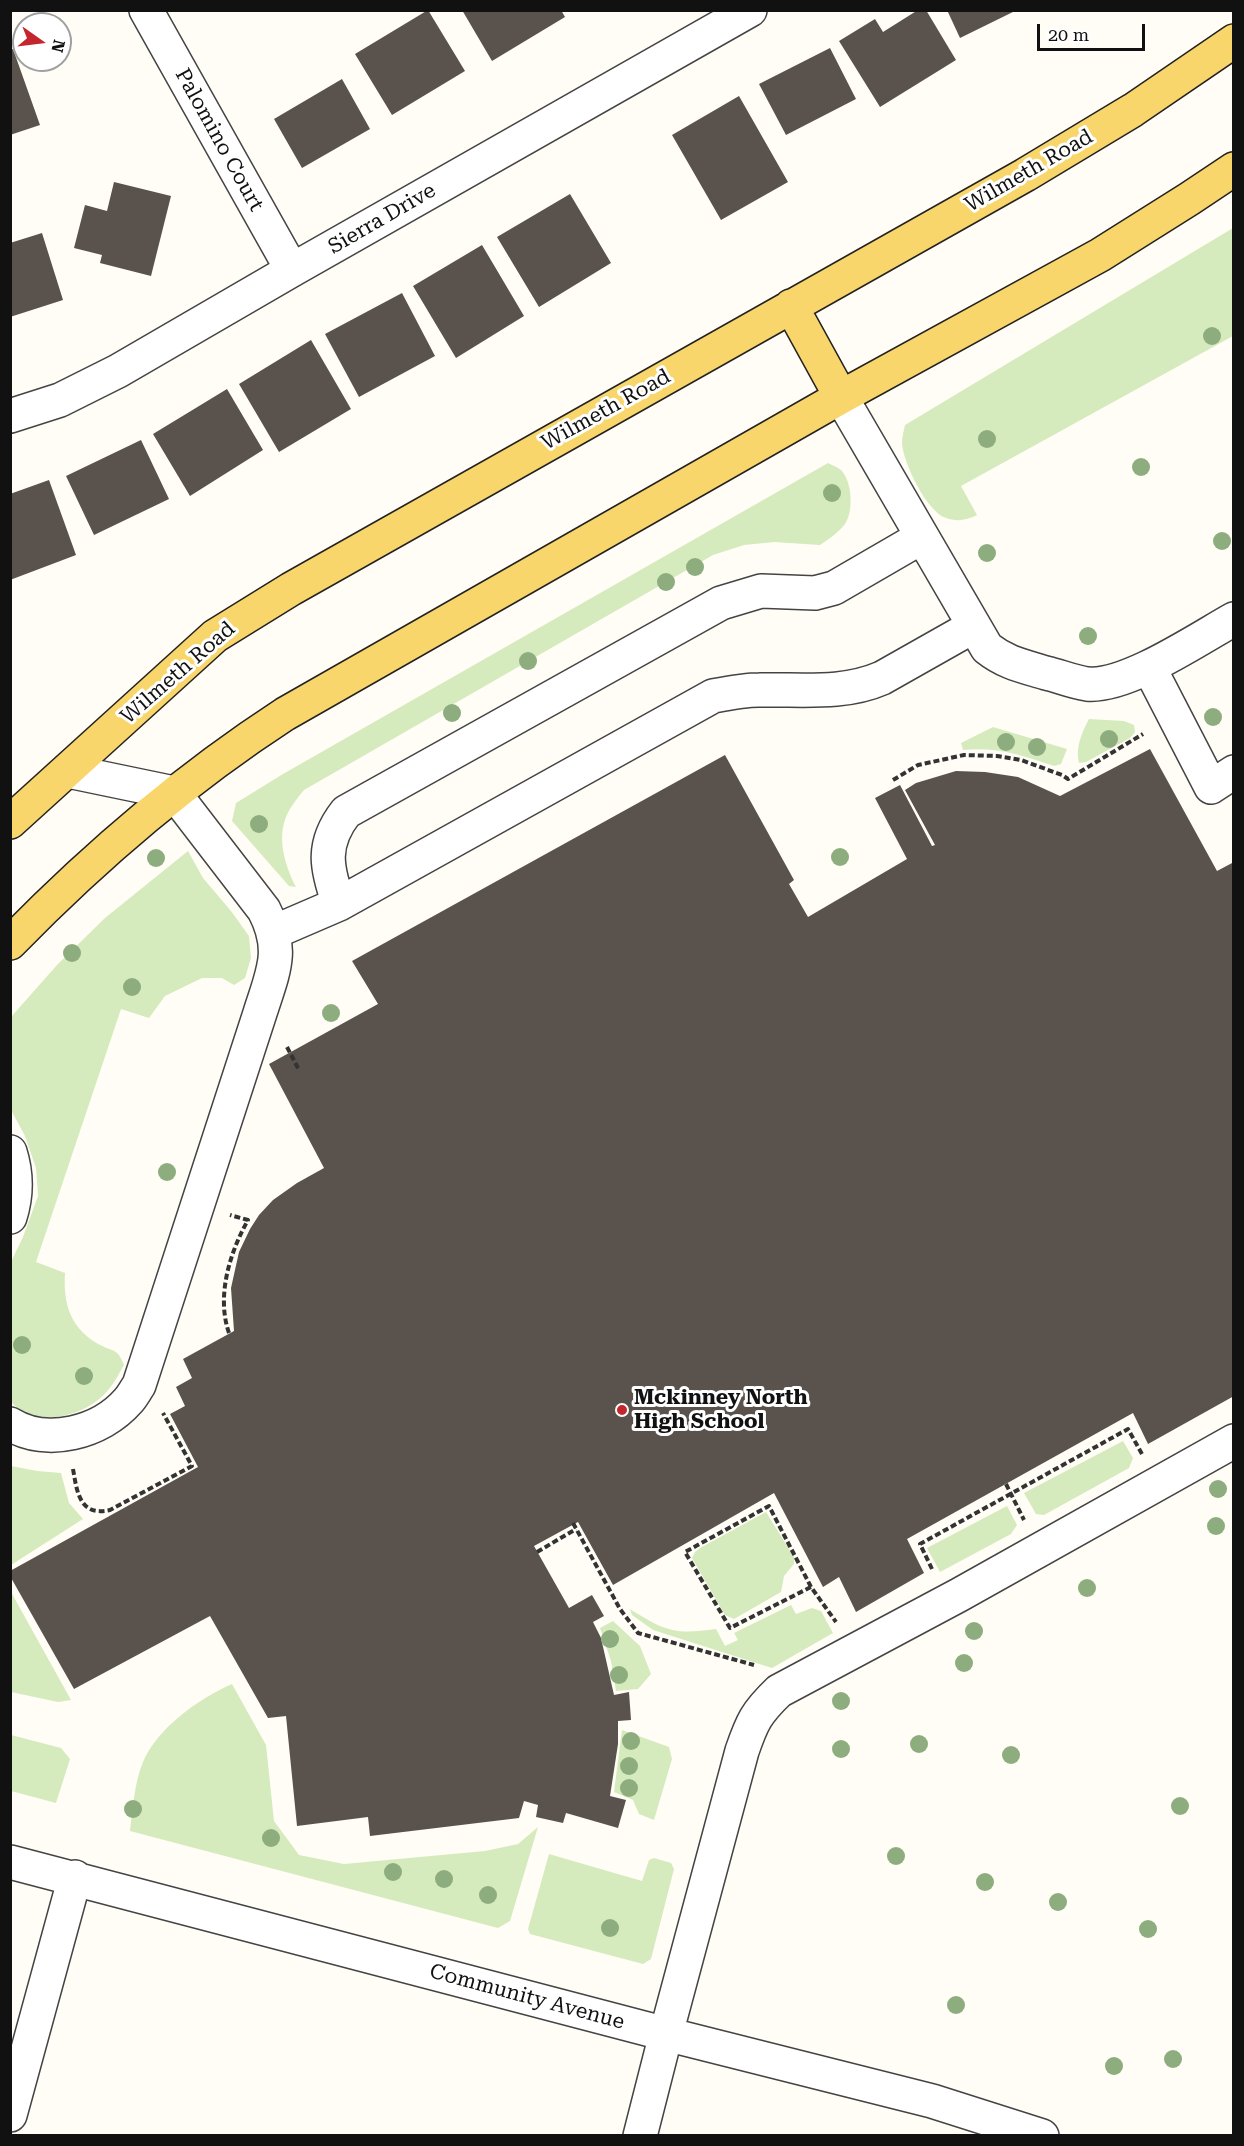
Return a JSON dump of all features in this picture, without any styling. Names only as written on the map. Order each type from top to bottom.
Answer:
[{"type":"main road","name":"Wilmeth Road","points":[[10,822],[224,630],[301,583],[1083,141],[1134,110],[1233,41]]},
{"type":"main road","points":[[10,943],[42,910],[174,793],[244,740],[285,714],[841,396],[1100,255],[1233,169]]},
{"type":"main road","points":[[791,306],[841,396]]},
{"type":"street","name":"Palomino Court","points":[[146,10],[292,270]]},
{"type":"street","name":"Sierra Drive","points":[[10,416],[60,400],[118,371],[750,10]]},
{"type":"street","points":[[841,396],[987,648],[1006,662],[1086,684],[1116,681],[1149,667],[1233,619]]},
{"type":"street","points":[[339,904],[330,879],[327,859],[330,839],[346,812],[721,603],[761,591],[815,593],[834,588],[922,537]]},
{"type":"street","points":[[273,932],[339,904],[713,696],[756,690],[849,689],[866,685],[974,626]]},
{"type":"street","points":[[1149,667],[1211,787],[1233,772]]},
{"type":"street","points":[[10,1424],[37,1434],[74,1433],[113,1415],[129,1401],[139,1385],[276,958],[273,932],[264,910],[174,793],[68,771]]},
{"type":"street","points":[[10,1152],[16,1185],[15,1203],[10,1217]]},
{"type":"street","points":[[640,2136],[742,1751],[760,1709],[779,1691],[959,1594],[1233,1441]]},
{"type":"street","name":"Community Avenue","points":[[10,1862],[75,1877],[666,2034],[932,2101],[1042,2136]]},
{"type":"street","points":[[10,2115],[75,1877]]},
{"type":"path","points":[[893,780],[918,765],[964,755],[997,756],[1022,760],[1068,779],[1175,716]]},
{"type":"path","points":[[283,1040],[299,1070]]},
{"type":"path","points":[[198,1204],[248,1220],[231,1255],[227,1276],[225,1315],[229,1333]]},
{"type":"path","points":[[71,1459],[82,1503],[101,1512],[110,1510],[192,1466],[162,1411]]},
{"type":"path","points":[[933,1570],[920,1544],[1128,1429],[1146,1462]]},
{"type":"path","points":[[1006,1484],[1028,1528]]},
{"type":"path","points":[[811,1587],[730,1628],[685,1552],[769,1506],[811,1587],[840,1629]]},
{"type":"path","points":[[573,1523],[620,1610],[638,1633],[760,1667]]},
{"type":"path","points":[[537,1552],[576,1529]]},
{"type":"green space","points":[[1233,228],[1233,336],[961,486],[977,515],[954,520],[946,518],[931,507],[917,486],[903,452],[905,425]]},
{"type":"green space","points":[[828,463],[840,469],[845,475],[851,504],[845,524],[820,545],[774,542],[744,545],[713,555],[304,790],[285,818],[282,838],[285,859],[296,887],[289,886],[232,821],[236,803],[283,774]]},
{"type":"green space","points":[[1089,719],[1124,721],[1134,725],[1135,732],[1130,738],[1086,762],[1079,763],[1079,746]]},
{"type":"green space","points":[[993,727],[1067,749],[1061,764],[1054,766],[999,751],[963,750],[961,743]]},
{"type":"green space","points":[[188,851],[203,878],[249,936],[251,958],[245,978],[234,985],[222,978],[202,978],[165,996],[149,1018],[121,1009],[36,1262],[65,1273],[68,1306],[76,1324],[90,1339],[118,1353],[124,1365],[109,1389],[88,1406],[62,1416],[34,1416],[22,1411],[11,1402],[10,1264],[38,1196],[36,1168],[25,1136],[11,1110],[11,1017],[57,965],[105,918]]},
{"type":"green space","points":[[1123,1441],[1133,1458],[1129,1468],[1044,1515],[1036,1514],[1024,1493]]},
{"type":"green space","points":[[11,1466],[61,1473],[69,1503],[83,1519],[11,1565]]},
{"type":"green space","points":[[1007,1506],[1017,1525],[1011,1534],[940,1572],[927,1548]]},
{"type":"green space","points":[[766,1512],[794,1557],[794,1564],[784,1576],[781,1592],[734,1619],[725,1615],[692,1558],[700,1548]]},
{"type":"green space","points":[[11,1592],[71,1700],[58,1702],[11,1692]]},
{"type":"green space","points":[[791,1605],[796,1614],[812,1608],[821,1611],[833,1633],[772,1668],[653,1630],[632,1615],[630,1609],[670,1630],[716,1629],[725,1646],[738,1640],[734,1633]]},
{"type":"green space","points":[[613,1621],[640,1646],[651,1674],[638,1689],[616,1691],[611,1661],[600,1628]]},
{"type":"green space","points":[[232,1684],[266,1745],[274,1821],[299,1855],[344,1864],[485,1851],[518,1844],[538,1827],[510,1921],[498,1928],[130,1831],[134,1796],[143,1762],[158,1737],[193,1706]]},
{"type":"green space","points":[[622,1730],[669,1747],[672,1759],[654,1820],[639,1814],[633,1800],[614,1792]]},
{"type":"green space","points":[[11,1735],[61,1748],[70,1759],[56,1803],[11,1791]]},
{"type":"green space","points":[[549,1854],[642,1881],[649,1860],[654,1858],[671,1863],[674,1869],[651,1959],[643,1964],[530,1934],[528,1929]]},
{"type":"building","points":[[428,10],[465,71],[392,115],[355,54]]},
{"type":"building","points":[[462,10],[561,10],[565,17],[492,61]]},
{"type":"building","points":[[918,10],[926,10],[956,60],[880,107],[839,41],[875,19],[883,32]]},
{"type":"building","points":[[947,10],[1017,10],[960,38]]},
{"type":"building","points":[[830,48],[856,99],[786,135],[759,84]]},
{"type":"building","points":[[12,49],[12,72],[21,72],[40,125],[10,135],[10,50]]},
{"type":"building","points":[[342,79],[370,129],[302,168],[274,119]]},
{"type":"building","points":[[739,96],[788,182],[721,220],[672,135]]},
{"type":"building","points":[[114,182],[171,196],[151,276],[100,263],[102,255],[74,248],[85,205],[107,211]]},
{"type":"building","points":[[570,194],[611,263],[539,307],[497,237]]},
{"type":"building","points":[[42,233],[63,300],[10,317],[10,243]]},
{"type":"building","points":[[482,245],[524,316],[456,358],[413,286]]},
{"type":"building","points":[[402,293],[435,356],[359,397],[325,334]]},
{"type":"building","points":[[311,340],[351,409],[279,452],[239,384]]},
{"type":"building","points":[[227,389],[263,450],[190,496],[153,434]]},
{"type":"building","points":[[141,440],[169,499],[94,535],[66,476]]},
{"type":"building","points":[[49,480],[76,555],[10,580],[10,494]]},
{"type":"building","points":[[1150,749],[1217,871],[1234,862],[1234,1396],[1148,1444],[1133,1413],[907,1539],[924,1573],[856,1612],[839,1577],[823,1587],[774,1493],[613,1585],[578,1522],[534,1546],[569,1608],[592,1595],[604,1616],[593,1622],[601,1638],[614,1695],[629,1692],[631,1720],[618,1721],[618,1744],[610,1796],[626,1800],[618,1828],[566,1813],[563,1823],[536,1817],[538,1805],[524,1801],[519,1818],[370,1836],[368,1817],[297,1826],[286,1716],[268,1718],[210,1616],[74,1689],[10,1576],[10,1571],[198,1467],[170,1414],[185,1406],[176,1387],[192,1378],[183,1359],[234,1331],[231,1288],[239,1252],[250,1229],[273,1200],[324,1168],[269,1064],[378,1004],[352,961],[725,755],[794,880],[789,884],[808,917],[907,859],[875,798],[900,785],[932,846],[935,845],[905,790],[916,783],[956,771],[985,772],[1018,777],[1060,796]]},
{"type":"place","name":"Mckinney North High School","points":[[622,1410]]}]
